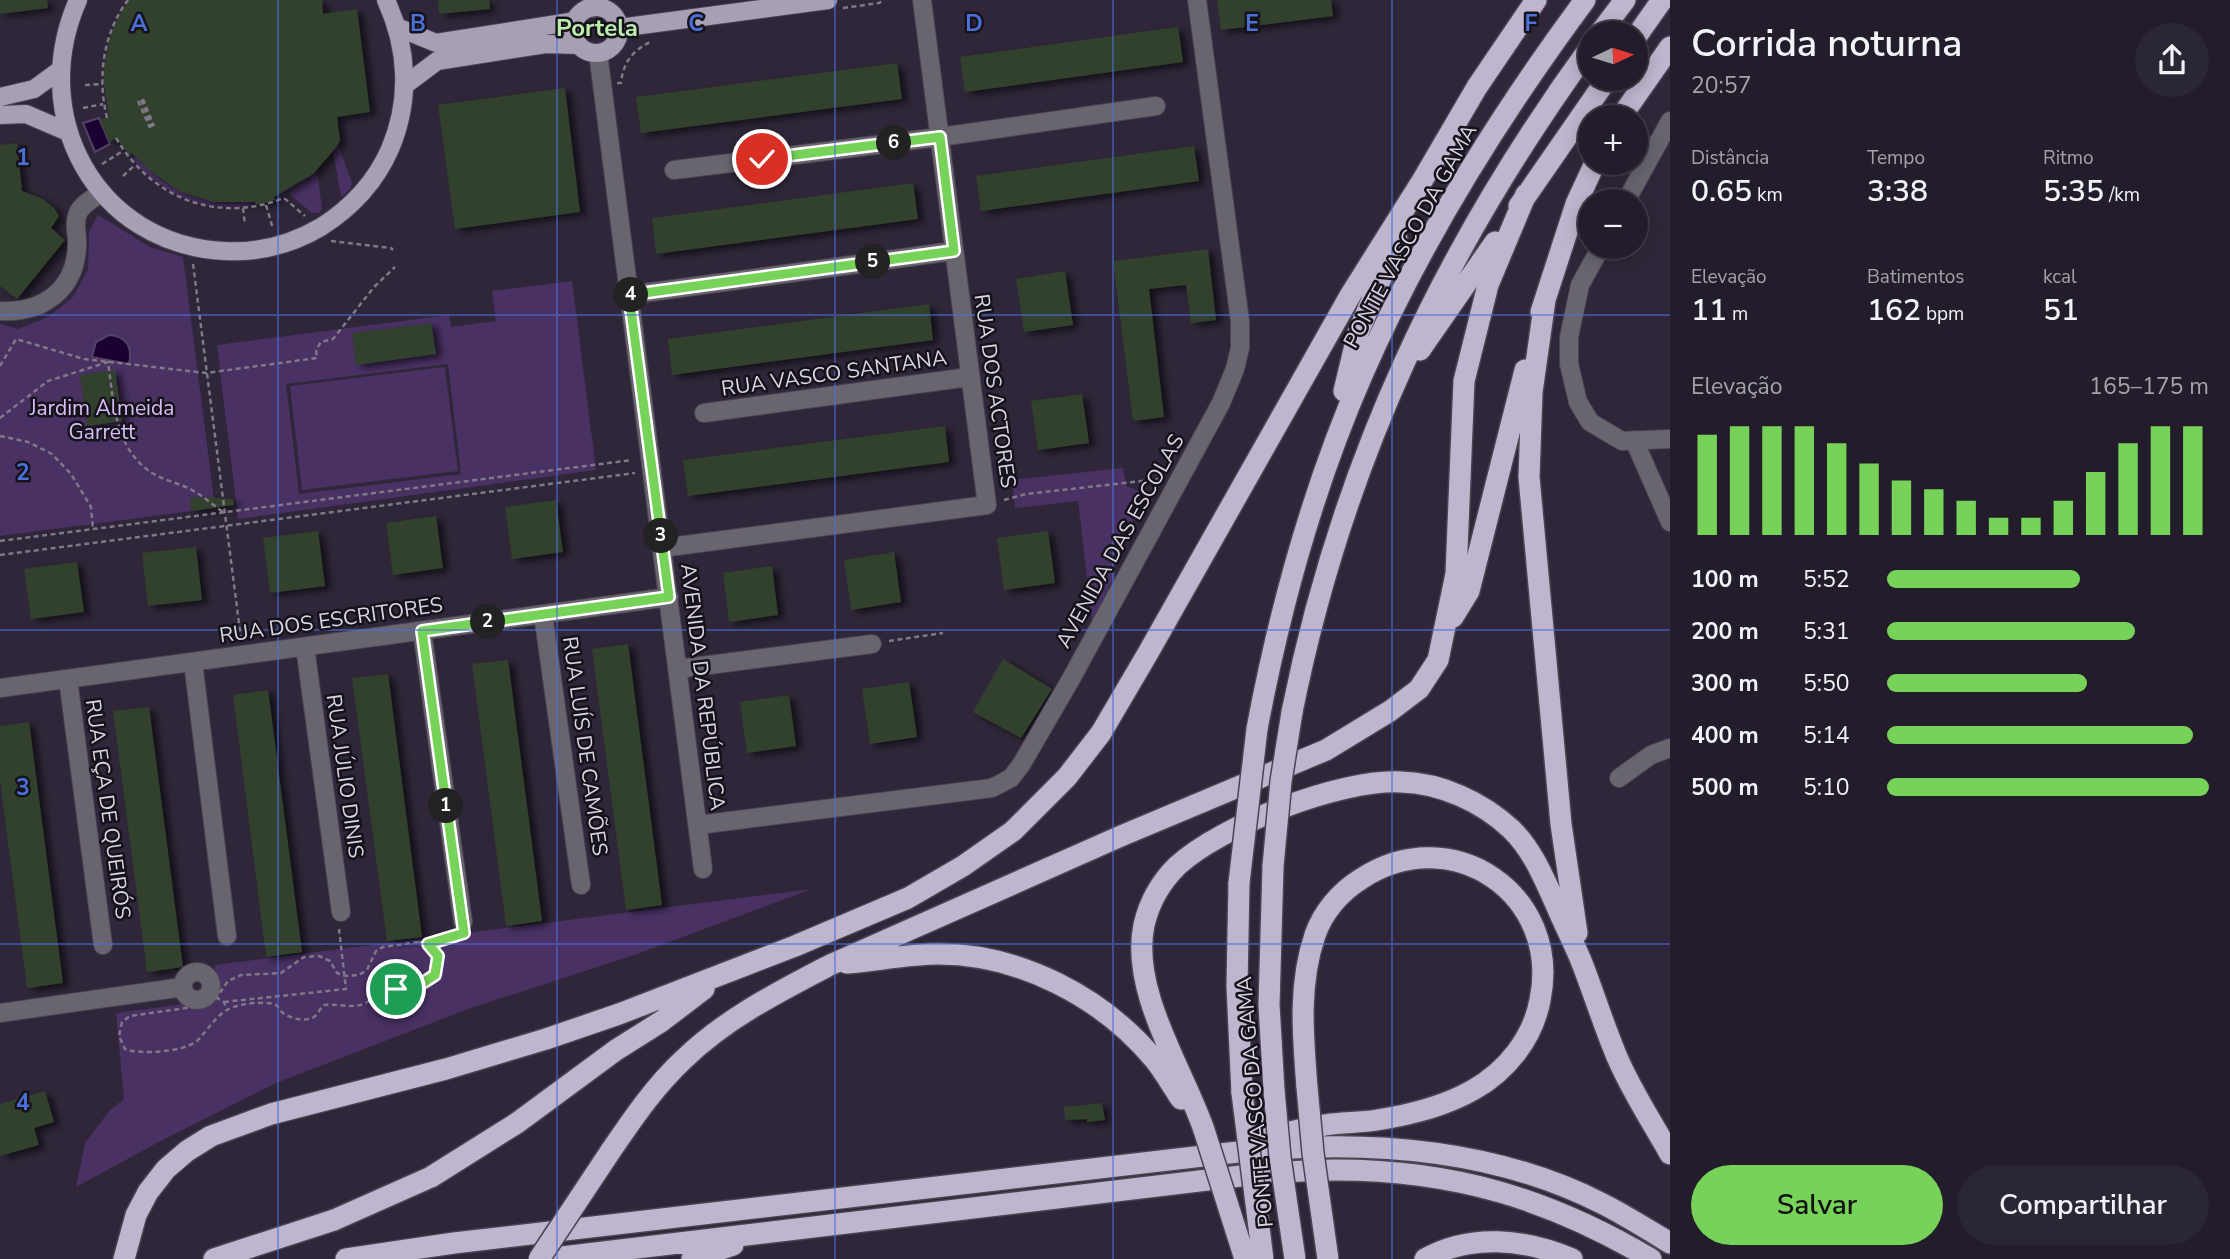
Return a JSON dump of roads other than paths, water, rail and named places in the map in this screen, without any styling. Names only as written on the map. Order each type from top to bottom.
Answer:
[{"type":"highway","points":[[124,1259],[136,1215],[148,1192],[166,1169],[211,1136],[245,1122],[446,1069],[546,1039],[725,974],[908,898],[938,882],[1013,831],[1067,777],[1101,733],[1351,294],[1477,87],[1536,0]]},
{"type":"highway","name":"PONTE VASCO DA GAMA","points":[[1263,1259],[1242,1093],[1237,986],[1240,883],[1258,729],[1271,660],[1295,562],[1328,461],[1363,373],[1416,267],[1478,157],[1585,0]]},
{"type":"highway","points":[[1609,21],[1625,0]]},
{"type":"highway","points":[[1647,21],[1662,0]]},
{"type":"highway","points":[[1629,105],[1670,47]]},
{"type":"highway","name":"PONTE VASCO DA GAMA","points":[[1295,1259],[1280,1157],[1269,1004],[1273,866],[1281,781],[1292,712],[1325,571],[1345,508],[1390,391],[1436,296],[1508,167],[1578,64]]},
{"type":"highway","points":[[1390,391],[1466,287],[1526,194],[1599,91]]},
{"type":"highway","points":[[1444,631],[1469,591],[1512,414],[1545,300],[1576,204],[1589,175]]},
{"type":"highway","points":[[1328,461],[1358,333],[1422,180]]},
{"type":"highway","points":[[539,1259],[650,1096],[681,1061],[734,1018],[831,965],[1121,836],[1326,750],[1390,711],[1419,689],[1438,660],[1456,574],[1464,381],[1488,285],[1526,194]]},
{"type":"highway","points":[[1545,300],[1532,392],[1529,477],[1561,824],[1580,960]]},
{"type":"highway","points":[[1245,1259],[1193,1098],[1165,1037],[1146,977],[1141,943],[1151,903],[1169,876],[1195,852],[1248,823],[1349,787],[1402,782],[1431,786],[1460,795],[1511,829],[1544,876],[1618,1059],[1670,1154]]},
{"type":"highway","points":[[1148,1164],[1325,1125],[1403,1115],[1454,1099],[1492,1078],[1508,1063],[1527,1038],[1537,1015],[1543,988],[1544,963],[1536,933],[1524,910],[1504,887],[1479,869],[1451,858],[1421,856],[1399,860],[1375,870],[1352,885],[1324,916],[1316,933],[1306,971],[1302,1010],[1307,1087],[1319,1204],[1328,1259]]},
{"type":"highway","points":[[831,965],[938,954],[989,960],[1036,973],[1062,985],[1111,1017],[1144,1048],[1204,1130]]},
{"type":"highway","points":[[214,1259],[352,1213],[453,1164],[517,1123],[725,974]]},
{"type":"highway","points":[[346,1259],[454,1243],[1286,1148],[1369,1147],[1435,1153],[1514,1170],[1599,1202],[1670,1243]]},
{"type":"highway","points":[[545,1259],[1266,1173],[1336,1170],[1432,1177],[1502,1192],[1577,1219],[1651,1259]]},
{"type":"highway","points":[[692,1259],[771,1232]]},
{"type":"highway","points":[[1425,1259],[1455,1247],[1485,1241],[1517,1242],[1552,1250],[1572,1259]]},
{"type":"main road","points":[[78,0],[64,38],[60,70],[61,100],[68,132],[80,160],[102,192],[135,221],[163,236],[193,247],[234,251],[275,246],[314,231],[363,192],[375,175],[394,138],[405,85],[404,55],[386,0]]},
{"type":"main road","points":[[619,28],[828,0]]},
{"type":"main road","points":[[592,4],[607,10],[617,20],[619,28],[616,42],[611,48],[598,53],[587,51],[579,45],[573,29],[576,21],[592,4]]},
{"type":"main road","points":[[397,27],[436,43],[576,21]]},
{"type":"main road","points":[[405,85],[437,61],[547,44],[579,45]]},
{"type":"main road","points":[[0,97],[34,89],[60,70]]},
{"type":"main road","points":[[0,115],[26,114],[68,132]]},
{"type":"street","name":"RUA DOS ACTORES","points":[[662,548],[988,505],[969,377],[922,0]]},
{"type":"street","name":"AVENIDA DAS ESCOLAS","points":[[698,825],[992,788],[1011,778],[1021,765],[1182,477],[1229,387],[1238,358],[1241,334],[1197,0]]},
{"type":"street","name":"AVENIDA DA REPÚBLICA","points":[[598,53],[703,869]]},
{"type":"street","points":[[674,170],[940,137],[1156,106]]},
{"type":"street","points":[[1633,189],[1670,121]]},
{"type":"street","points":[[0,312],[18,312],[38,307],[55,296],[68,280],[75,260],[78,244],[75,224],[77,214],[102,192]]},
{"type":"street","points":[[629,295],[954,251]]},
{"type":"street","points":[[1594,259],[1580,285],[1569,337],[1569,364],[1578,402],[1590,422],[1622,441],[1670,439]]},
{"type":"street","name":"RUA VASCO SANTANA","points":[[704,413],[969,377]]},
{"type":"street","points":[[1634,440],[1670,522]]},
{"type":"street","name":"RUA DOS ESCRITORES","points":[[0,688],[669,597]]},
{"type":"street","name":"RUA LUÍS DE CAMÕES","points":[[544,614],[581,885]]},
{"type":"street","points":[[422,631],[463,922]]},
{"type":"street","points":[[678,669],[872,644]]},
{"type":"street","name":"RUA JÚLIO DINIS","points":[[305,647],[341,912]]},
{"type":"street","points":[[193,662],[227,936]]},
{"type":"street","name":"RUA EÇA DE QUEIRÓS","points":[[68,679],[103,945]]},
{"type":"street","points":[[1619,778],[1651,754],[1670,748]]},
{"type":"street","points":[[0,1013],[183,987],[191,999],[217,998]]},
{"type":"district","name":"Portela","points":[[597,28]]},
{"type":"park label","name":"Jardim Almeida Garrett","points":[[102,420]]}]
